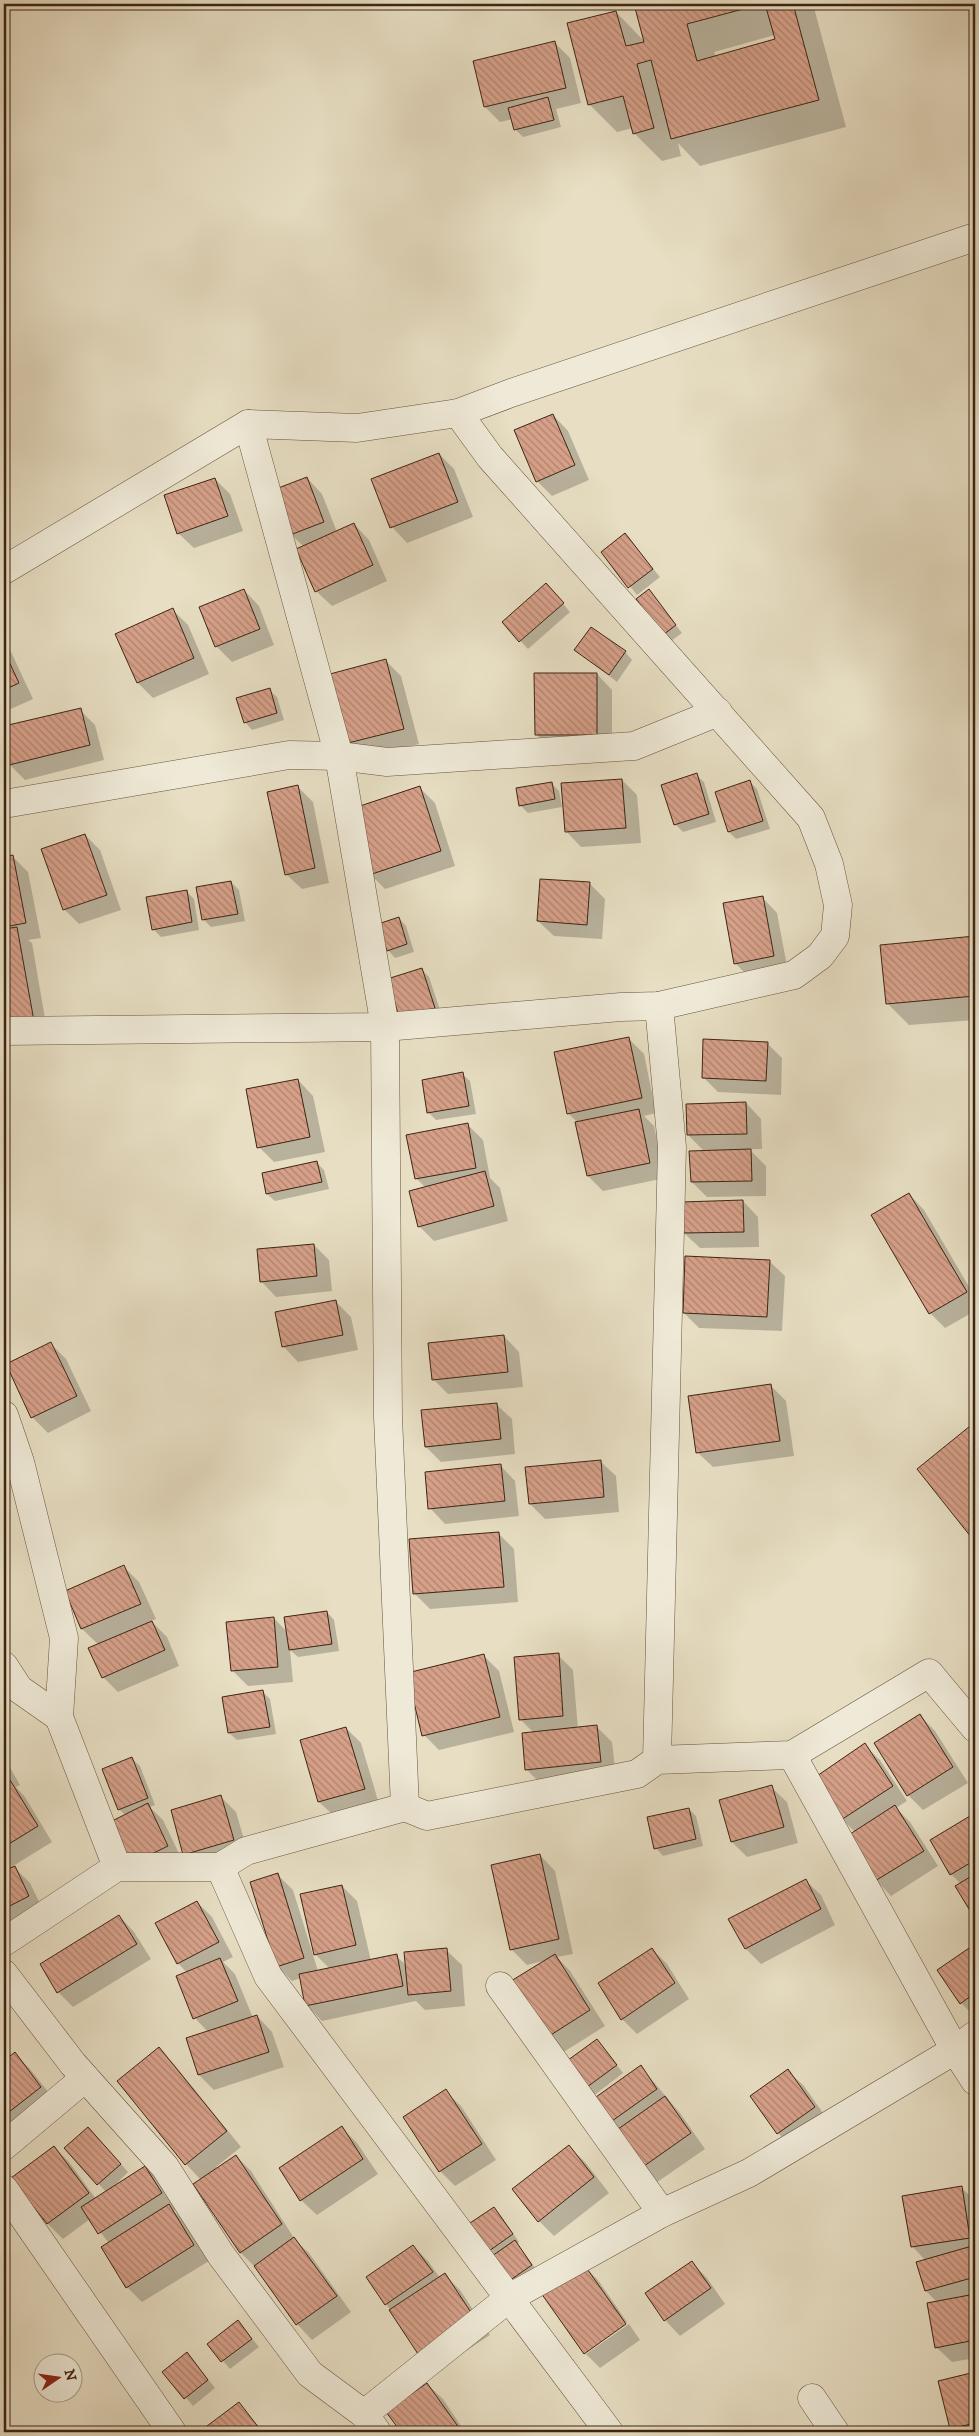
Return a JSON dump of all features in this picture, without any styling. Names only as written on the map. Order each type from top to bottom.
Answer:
[{"type":"street","points":[[4,570],[248,424],[357,428],[458,413],[510,393],[975,237]]},
{"type":"street","points":[[4,1031],[385,1027],[621,1007],[659,1006],[794,975],[820,956],[835,936],[838,905],[828,864],[811,818],[490,457],[458,413]]},
{"type":"street","points":[[248,424],[338,756],[385,1027],[388,1417],[405,1807]]},
{"type":"street","points":[[4,804],[289,755],[338,756],[387,762],[634,746],[718,712]]},
{"type":"street","points":[[657,1760],[672,1147],[659,1006]]},
{"type":"street","points":[[4,1415],[20,1462],[64,1638],[59,1717],[117,1867]]},
{"type":"street","points":[[4,1666],[19,1689],[59,1717]]},
{"type":"street","points":[[4,1942],[117,1867],[220,1867],[246,1851],[405,1807],[427,1816],[637,1774],[657,1760],[792,1755],[929,1673],[975,1728]]},
{"type":"street","points":[[792,1755],[965,2042],[975,2081]]},
{"type":"street","points":[[220,1867],[268,1976],[609,2432]]},
{"type":"street","points":[[4,1974],[85,2078],[165,2167],[221,2255],[310,2374],[370,2423],[509,2298],[662,2213],[749,2173],[965,2042]]},
{"type":"street","points":[[500,1986],[662,2213]]},
{"type":"street","points":[[4,2146],[85,2078]]},
{"type":"street","points":[[4,2189],[172,2432]]},
{"type":"street","points":[[812,2398],[835,2432]]},
{"type":"building","points":[[634,4],[762,4],[687,24],[697,61],[775,39],[765,4],[793,4],[819,100],[671,139],[651,60],[637,64],[654,128],[633,134],[623,96],[588,105],[567,23],[616,11],[626,46],[644,42]]},
{"type":"building","points":[[555,41],[566,88],[484,107],[473,61]]},
{"type":"building","points":[[548,97],[554,120],[514,130],[508,108]]},
{"type":"building","points":[[553,414],[575,465],[536,482],[514,430]]},
{"type":"building","points":[[439,453],[458,502],[390,528],[371,479]]},
{"type":"building","points":[[307,477],[324,522],[290,535],[273,490]]},
{"type":"building","points":[[215,478],[228,516],[177,534],[164,495]]},
{"type":"building","points":[[354,523],[373,565],[315,592],[296,549]]},
{"type":"building","points":[[625,533],[653,569],[628,588],[601,552]]},
{"type":"building","points":[[546,583],[564,603],[519,642],[502,622]]},
{"type":"building","points":[[244,589],[260,629],[215,647],[199,607]]},
{"type":"building","points":[[649,589],[676,625],[663,635],[636,599]]},
{"type":"building","points":[[173,608],[194,658],[137,683],[115,634]]},
{"type":"building","points":[[591,627],[626,651],[609,675],[574,650]]},
{"type":"building","points":[[4,651],[19,683],[4,690]]},
{"type":"building","points":[[386,659],[404,729],[348,743],[330,674]]},
{"type":"building","points":[[534,673],[597,673],[597,735],[535,735]]},
{"type":"building","points":[[270,688],[277,713],[244,723],[236,698]]},
{"type":"building","points":[[81,708],[90,745],[9,765],[4,746],[4,726]]},
{"type":"building","points":[[697,773],[709,814],[674,825],[661,785]]},
{"type":"building","points":[[622,779],[626,828],[565,832],[561,783]]},
{"type":"building","points":[[750,780],[763,821],[728,832],[715,792]]},
{"type":"building","points":[[552,782],[555,799],[519,806],[516,788]]},
{"type":"building","points":[[298,785],[315,868],[285,875],[267,792]]},
{"type":"building","points":[[420,786],[441,851],[369,875],[348,810]]},
{"type":"building","points":[[85,834],[107,895],[63,910],[41,849]]},
{"type":"building","points":[[13,855],[26,923],[4,927],[4,857]]},
{"type":"building","points":[[540,879],[590,882],[587,925],[537,921]]},
{"type":"building","points":[[231,881],[238,914],[202,920],[196,887]]},
{"type":"building","points":[[187,890],[192,922],[152,930],[146,897]]},
{"type":"building","points":[[763,896],[774,956],[734,964],[723,903]]},
{"type":"building","points":[[399,917],[407,944],[387,951],[378,924]]},
{"type":"building","points":[[17,927],[34,1021],[4,1026],[4,929]]},
{"type":"building","points":[[975,936],[975,996],[886,1004],[880,945]]},
{"type":"building","points":[[422,968],[435,1008],[400,1019],[387,979]]},
{"type":"building","points":[[629,1037],[642,1098],[567,1114],[554,1052]]},
{"type":"building","points":[[703,1039],[768,1042],[766,1081],[702,1078]]},
{"type":"building","points":[[463,1072],[469,1106],[427,1113],[422,1080]]},
{"type":"building","points":[[298,1079],[310,1137],[257,1148],[246,1089]]},
{"type":"building","points":[[746,1102],[747,1134],[687,1135],[686,1104]]},
{"type":"building","points":[[639,1109],[650,1163],[587,1176],[575,1122]]},
{"type":"building","points":[[468,1123],[476,1168],[415,1179],[406,1135]]},
{"type":"building","points":[[751,1149],[752,1181],[691,1182],[689,1151]]},
{"type":"building","points":[[317,1161],[322,1182],[266,1194],[262,1173]]},
{"type":"building","points":[[485,1171],[494,1206],[418,1227],[409,1191]]},
{"type":"building","points":[[909,1193],[967,1292],[929,1314],[871,1215]]},
{"type":"building","points":[[743,1200],[744,1232],[683,1233],[682,1202]]},
{"type":"building","points":[[314,1244],[317,1276],[260,1282],[257,1249]]},
{"type":"building","points":[[685,1256],[770,1260],[767,1317],[683,1313]]},
{"type":"building","points":[[336,1300],[343,1335],[282,1347],[275,1312]]},
{"type":"building","points":[[504,1335],[508,1372],[432,1380],[428,1343]]},
{"type":"building","points":[[51,1342],[77,1396],[31,1418],[6,1364]]},
{"type":"building","points":[[771,1384],[780,1441],[696,1453],[688,1396]]},
{"type":"building","points":[[497,1403],[501,1439],[425,1447],[421,1410]]},
{"type":"building","points":[[975,1422],[975,1542],[917,1469]]},
{"type":"building","points":[[601,1460],[604,1497],[529,1504],[525,1467]]},
{"type":"building","points":[[501,1464],[505,1501],[428,1509],[425,1472]]},
{"type":"building","points":[[499,1532],[504,1587],[413,1594],[409,1539]]},
{"type":"building","points":[[124,1565],[141,1604],[81,1629],[65,1591]]},
{"type":"building","points":[[327,1611],[332,1644],[289,1650],[284,1617]]},
{"type":"building","points":[[274,1617],[278,1667],[231,1671],[226,1622]]},
{"type":"building","points":[[152,1621],[165,1650],[102,1678],[88,1648]]},
{"type":"building","points":[[559,1653],[563,1716],[519,1720],[514,1657]]},
{"type":"building","points":[[484,1654],[500,1717],[422,1736],[407,1673]]},
{"type":"building","points":[[263,1690],[270,1727],[228,1733],[222,1697]]},
{"type":"building","points":[[920,1714],[953,1767],[907,1796],[874,1743]]},
{"type":"building","points":[[597,1725],[601,1762],[525,1770],[522,1733]]},
{"type":"building","points":[[346,1727],[365,1789],[318,1802],[300,1740]]},
{"type":"building","points":[[865,1743],[893,1786],[841,1820],[814,1778]]},
{"type":"building","points":[[132,1757],[148,1798],[118,1810],[102,1769]]},
{"type":"building","points":[[10,1780],[38,1826],[4,1847],[4,1784]]},
{"type":"building","points":[[772,1785],[784,1827],[731,1842],[719,1800]]},
{"type":"building","points":[[221,1795],[234,1840],[183,1855],[171,1810]]},
{"type":"building","points":[[148,1803],[168,1846],[129,1865],[108,1823]]},
{"type":"building","points":[[895,1805],[924,1851],[875,1881],[847,1836]]},
{"type":"building","points":[[689,1808],[696,1839],[654,1849],[647,1817]]},
{"type":"building","points":[[975,1813],[975,1860],[950,1875],[930,1840]]},
{"type":"building","points":[[540,1854],[559,1939],[510,1950],[491,1865]]},
{"type":"building","points":[[15,1866],[29,1896],[4,1909],[4,1871]]},
{"type":"building","points":[[278,1873],[304,1958],[276,1967],[250,1882]]},
{"type":"building","points":[[975,1874],[975,1919],[955,1886]]},
{"type":"building","points":[[806,1879],[821,1909],[745,1949],[728,1919]]},
{"type":"building","points":[[342,1885],[356,1945],[314,1955],[300,1894]]},
{"type":"building","points":[[197,1901],[219,1942],[177,1964],[155,1923]]},
{"type":"building","points":[[119,1915],[137,1944],[57,1993],[40,1964]]},
{"type":"building","points":[[975,1944],[975,1993],[960,2004],[937,1970]]},
{"type":"building","points":[[447,1948],[451,1991],[408,1995],[404,1952]]},
{"type":"building","points":[[652,1948],[675,1983],[621,2020],[598,1983]]},
{"type":"building","points":[[397,1954],[403,1986],[305,2006],[299,1974]]},
{"type":"building","points":[[555,1954],[590,2010],[546,2038],[511,1981]]},
{"type":"building","points":[[220,1958],[238,2001],[193,2019],[176,1976]]},
{"type":"building","points":[[257,2015],[269,2052],[198,2075],[186,2038]]},
{"type":"building","points":[[597,2039],[617,2065],[583,2090],[564,2063]]},
{"type":"building","points":[[159,2047],[227,2131],[185,2165],[117,2081]]},
{"type":"building","points":[[15,2052],[41,2087],[4,2116],[4,2061]]},
{"type":"building","points":[[641,2065],[657,2089],[605,2126],[589,2102]]},
{"type":"building","points":[[788,2069],[815,2107],[777,2134],[750,2096]]},
{"type":"building","points":[[446,2089],[482,2144],[439,2172],[403,2117]]},
{"type":"building","points":[[665,2096],[691,2133],[637,2171],[611,2134]]},
{"type":"building","points":[[342,2126],[363,2159],[300,2201],[279,2168]]},
{"type":"building","points":[[88,2127],[121,2164],[97,2185],[64,2148]]},
{"type":"building","points":[[569,2145],[594,2177],[538,2222],[512,2189]]},
{"type":"building","points":[[54,2146],[89,2193],[47,2224],[11,2178]]},
{"type":"building","points":[[236,2155],[282,2224],[240,2253],[193,2184]]},
{"type":"building","points":[[145,2166],[162,2193],[98,2234],[81,2207]]},
{"type":"building","points":[[962,2186],[970,2238],[911,2247],[902,2196]]},
{"type":"building","points":[[169,2204],[194,2245],[126,2288],[101,2247]]},
{"type":"building","points":[[494,2207],[513,2234],[489,2251],[470,2223]]},
{"type":"building","points":[[294,2237],[337,2296],[296,2325],[254,2266]]},
{"type":"building","points":[[515,2240],[532,2265],[509,2281],[492,2256]]},
{"type":"building","points":[[413,2245],[433,2272],[385,2305],[366,2277]]},
{"type":"building","points":[[972,2246],[975,2260],[975,2277],[925,2291],[916,2262]]},
{"type":"building","points":[[692,2261],[711,2288],[664,2321],[645,2293]]},
{"type":"building","points":[[583,2263],[626,2324],[584,2354],[541,2293]]},
{"type":"building","points":[[445,2273],[476,2320],[420,2357],[389,2310]]},
{"type":"building","points":[[975,2294],[975,2340],[935,2348],[927,2303]]},
{"type":"building","points":[[238,2320],[252,2339],[221,2362],[207,2344]]},
{"type":"building","points":[[187,2352],[208,2380],[184,2399],[162,2372]]},
{"type":"building","points":[[975,2372],[975,2423],[950,2429],[938,2381]]},
{"type":"building","points":[[427,2383],[462,2432],[401,2432],[386,2412]]},
{"type":"building","points":[[239,2402],[262,2432],[199,2432]]}]
